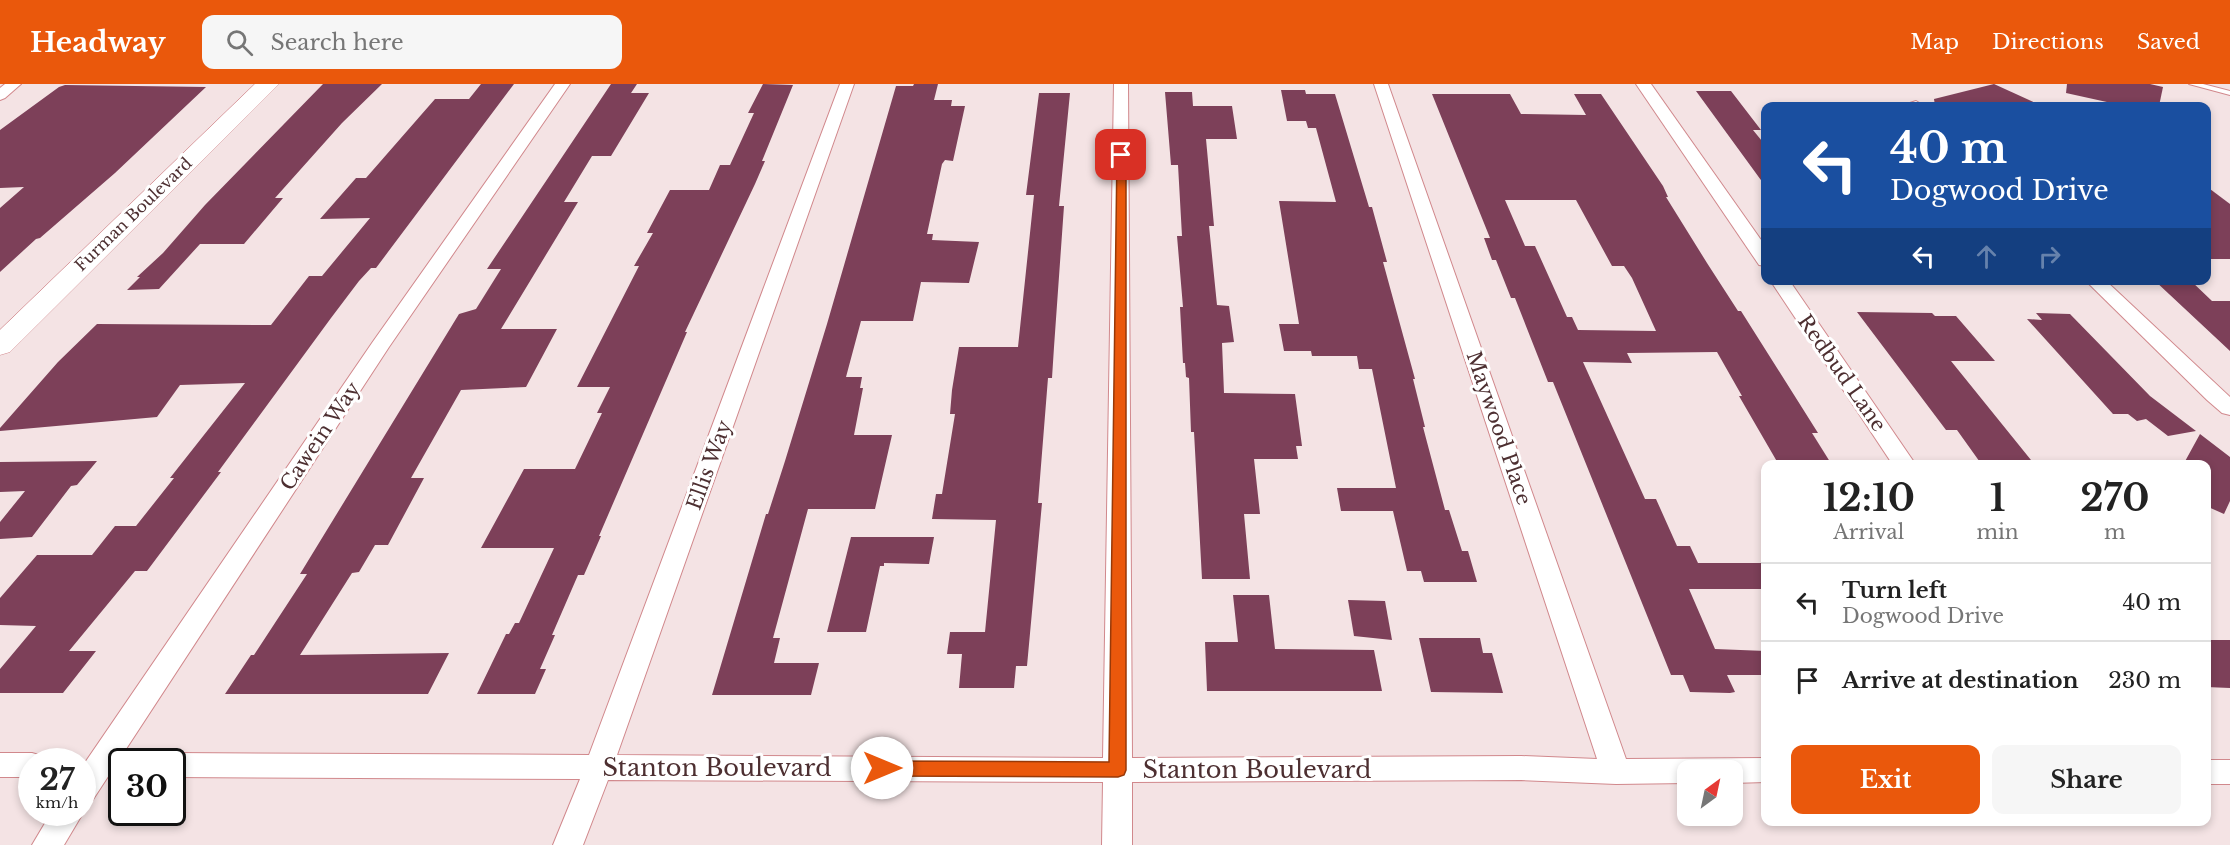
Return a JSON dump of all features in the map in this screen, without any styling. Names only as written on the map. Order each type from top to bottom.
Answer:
[{"type":"street","points":[[0,95],[14,84]]},
{"type":"street","name":"Furman Boulevard","points":[[0,346],[268,84]]},
{"type":"street","name":"Cawein Way","points":[[102,765],[288,483],[500,170],[563,84]]},
{"type":"street","name":"Ellis Way","points":[[568,845],[599,767],[847,84]]},
{"type":"street","points":[[1117,845],[1121,84]]},
{"type":"street","name":"Maywood Place","points":[[1381,84],[1616,772]]},
{"type":"street","points":[[1642,84],[1761,254]]},
{"type":"street","name":"Redbud Lane","points":[[1782,285],[1902,460]]},
{"type":"street","points":[[2099,285],[2230,408]]},
{"type":"street","points":[[0,765],[18,765]]},
{"type":"street","name":"Stanton Boulevard","points":[[186,765],[1118,770],[1521,768],[1616,772],[1761,770]]},
{"type":"street","points":[[2211,772],[2230,772]]},
{"type":"street","points":[[47,845],[59,826]]},
{"type":"lane","points":[[2193,84],[2230,93]]},
{"type":"building","points":[[323,84],[382,84],[342,123],[275,198],[283,198],[244,244],[200,244],[159,289],[127,290],[205,205]]},
{"type":"building","points":[[481,84],[514,84],[376,268],[371,268],[359,281],[331,318],[147,571],[135,571],[69,651],[96,651],[63,693],[0,693],[0,669],[36,626],[0,625],[0,598],[37,555],[92,555],[115,526],[136,526],[174,478],[170,478],[245,383],[180,385],[157,417],[0,431],[0,428],[58,362],[97,324],[271,325],[309,276],[322,276],[370,218],[320,219],[356,178],[366,178],[435,99],[469,99]]},
{"type":"building","points":[[611,84],[637,84],[631,93],[649,93],[611,156],[592,156],[564,202],[578,202],[501,329],[557,329],[526,387],[461,390],[411,478],[424,478],[388,545],[375,545],[359,572],[352,573],[300,655],[449,653],[428,694],[225,694],[251,655],[254,655],[307,574],[300,574],[459,314],[476,309],[501,269],[487,269]]},
{"type":"building","points":[[763,84],[793,85],[762,161],[765,161],[685,332],[687,332],[584,575],[578,575],[552,635],[555,635],[540,669],[546,669],[535,694],[477,694],[506,634],[509,634],[515,623],[519,623],[554,548],[481,548],[524,469],[575,469],[602,413],[597,413],[610,387],[577,387],[639,266],[634,266],[653,233],[647,233],[670,190],[709,190],[720,165],[730,165],[754,113],[748,113]]},
{"type":"building","points":[[914,84],[938,84],[934,100],[952,100],[951,106],[965,106],[953,161],[945,160],[942,164],[927,234],[933,234],[932,240],[979,242],[969,283],[921,282],[913,321],[861,321],[846,377],[862,377],[860,388],[863,388],[854,435],[892,435],[875,509],[808,509],[773,638],[780,638],[774,663],[819,663],[811,695],[712,695],[766,514],[768,514],[827,324],[896,86],[913,86]]},
{"type":"building","points":[[1994,84],[2033,102],[1934,102],[1934,99]]},
{"type":"building","points":[[2067,84],[2150,84],[2163,87],[2160,102],[2107,102],[2066,93]]},
{"type":"building","points":[[65,85],[206,87],[115,173],[0,272],[0,208],[24,187],[0,188],[0,130]]},
{"type":"building","points":[[1281,90],[1305,90],[1306,94],[1335,94],[1369,207],[1372,207],[1387,262],[1383,262],[1415,379],[1413,379],[1425,427],[1423,427],[1445,510],[1449,510],[1462,551],[1468,551],[1477,582],[1424,582],[1421,571],[1407,571],[1393,511],[1341,511],[1337,488],[1396,488],[1372,369],[1359,369],[1357,356],[1312,356],[1311,351],[1284,351],[1279,324],[1299,324],[1279,201],[1336,202],[1316,128],[1308,128],[1306,121],[1287,121]]},
{"type":"building","points":[[1696,91],[1731,91],[1761,130],[1753,130],[1761,140],[1761,180]]},
{"type":"building","points":[[1165,92],[1192,92],[1193,106],[1232,106],[1237,139],[1206,139],[1214,226],[1209,226],[1217,305],[1229,306],[1234,342],[1222,343],[1224,393],[1295,394],[1302,446],[1296,446],[1298,459],[1254,459],[1260,514],[1244,514],[1250,579],[1202,579],[1194,432],[1191,432],[1189,378],[1186,377],[1185,363],[1183,363],[1180,307],[1183,307],[1177,236],[1182,236],[1178,165],[1171,165]]},
{"type":"building","points":[[1039,93],[1070,93],[1059,206],[1064,206],[1052,378],[1048,378],[1038,503],[1042,503],[1027,666],[1016,666],[1014,688],[959,688],[962,654],[947,654],[950,632],[985,632],[996,520],[932,519],[936,494],[942,494],[955,414],[950,414],[959,347],[1018,347],[1034,195],[1026,195]]},
{"type":"building","points":[[1432,94],[1510,94],[1521,114],[1586,115],[1574,94],[1601,94],[1663,186],[1668,197],[1666,197],[1707,263],[1738,311],[1741,311],[1818,433],[1812,433],[1829,460],[1776,460],[1739,396],[1742,396],[1717,352],[1627,353],[1632,363],[1583,362],[1645,499],[1656,499],[1677,546],[1690,546],[1698,563],[1761,563],[1761,589],[1689,589],[1715,649],[1761,651],[1761,675],[1727,675],[1735,692],[1690,692],[1683,675],[1671,675],[1553,382],[1548,382],[1515,298],[1511,298],[1496,260],[1492,260],[1484,238],[1490,238]],"holes":[[[1505,200],[1576,200],[1612,266],[1624,266],[1632,278],[1656,331],[1578,330],[1572,317],[1567,317],[1535,246],[1525,246]]]},
{"type":"building","points":[[2211,190],[2230,204],[2230,259],[2211,259]]},
{"type":"building","points":[[2159,285],[2195,285],[2212,301],[2230,301],[2230,351]]},
{"type":"building","points":[[1857,312],[1932,313],[1935,316],[1956,316],[1995,361],[1951,361],[2031,460],[1978,460],[1957,430],[1946,430]]},
{"type":"building","points":[[2036,313],[2070,314],[2150,396],[2196,431],[2168,436],[2146,419],[2137,421],[2128,414],[2113,414],[2027,319],[2042,320]]},
{"type":"building","points":[[2200,434],[2230,457],[2230,501],[2224,514],[2211,508],[2211,460],[2186,460]]},
{"type":"building","points":[[97,461],[77,485],[71,486],[32,537],[0,539],[0,522],[25,491],[0,492],[0,462]]},
{"type":"building","points":[[851,537],[934,537],[929,564],[884,563],[884,566],[880,566],[866,632],[827,632]]},
{"type":"building","points":[[1233,595],[1269,595],[1275,649],[1374,650],[1382,691],[1207,691],[1205,642],[1238,642]]},
{"type":"building","points":[[1348,600],[1385,601],[1392,640],[1354,636]]},
{"type":"building","points":[[1419,638],[1480,638],[1483,653],[1492,653],[1503,693],[1431,692]]},
{"type":"building","points":[[2211,640],[2230,640],[2230,688],[2211,687]]},
{"type":"route","points":[[882,768],[1118,770],[1121,155]]}]
